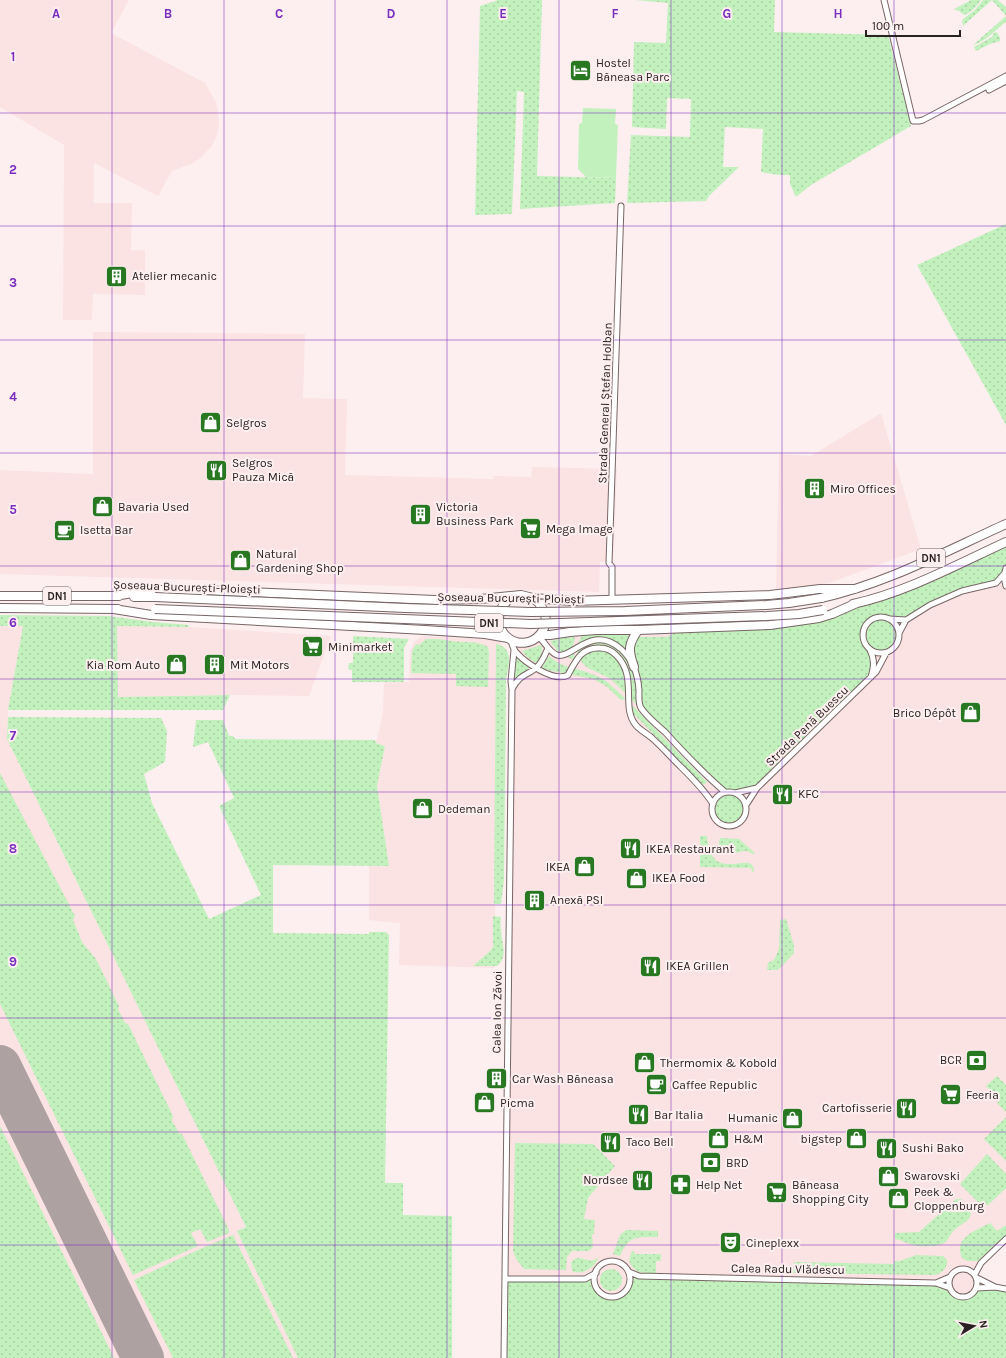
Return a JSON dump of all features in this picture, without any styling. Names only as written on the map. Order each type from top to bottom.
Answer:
[{"type":"highway","name":"Șoseaua București-Ploiești","points":[[0,596],[155,597],[397,608],[531,612],[586,612],[766,605],[821,598],[855,589],[923,562],[1006,524]]},
{"type":"highway","name":"Șoseaua București-Ploiești","points":[[0,608],[155,609],[531,624],[767,616],[823,610],[857,603],[903,588],[1006,542]]},
{"type":"highway","name":"DN1","points":[[114,596],[159,590],[269,592],[435,600],[525,596],[571,601],[770,595],[820,589],[855,589]]},
{"type":"highway","name":"DN1","points":[[509,638],[499,626],[499,616],[505,602],[514,597]]},
{"type":"highway","points":[[533,598],[541,605],[545,614],[543,639]]},
{"type":"highway","name":"DN1","points":[[114,609],[151,615],[485,634],[525,642],[570,632],[587,630],[638,630],[770,625],[797,622],[832,614],[857,603]]},
{"type":"highway","points":[[634,667],[630,655],[630,643],[638,630]]},
{"type":"street","points":[[884,0],[913,121],[923,120],[1006,76]]},
{"type":"street","points":[[989,90],[1006,81]]},
{"type":"street","name":"Strada General Ștefan Holban","points":[[612,600],[612,567],[609,563],[621,206]]},
{"type":"street","points":[[996,583],[1004,574],[1006,568]]},
{"type":"street","points":[[870,650],[886,653],[898,643],[899,633],[906,620],[944,598],[962,591],[996,583],[1006,586],[1004,574]]},
{"type":"street","points":[[870,678],[874,667],[874,660],[870,650],[865,645],[862,633],[868,621],[883,616],[895,622],[899,633]]},
{"type":"street","points":[[890,619],[906,620]]},
{"type":"street","points":[[509,638],[514,650],[536,668],[546,673],[561,677],[568,675],[584,651],[589,649],[602,648],[619,657],[627,673],[630,710],[634,724],[654,740],[703,789],[713,804]]},
{"type":"street","points":[[543,639],[560,656],[584,643],[594,641],[611,642],[622,650],[634,667],[638,682],[641,709],[725,792],[735,793],[757,788]]},
{"type":"street","points":[[512,690],[520,678],[536,668],[542,660],[543,639]]},
{"type":"street","name":"Calea Ion Zăvoi","points":[[504,1358],[511,681],[514,650]]},
{"type":"street","name":"Strada Pană Buescu","points":[[746,804],[757,788],[879,669],[886,653]]},
{"type":"street","points":[[725,792],[717,797],[713,804],[713,813],[716,820],[721,824],[731,826],[739,824],[745,817],[747,809],[744,799],[735,793]]},
{"type":"street","points":[[981,1263],[976,1276],[977,1288],[971,1295],[964,1297],[956,1295],[950,1288],[949,1283],[950,1277],[956,1270],[964,1268],[969,1269],[981,1263],[1006,1239]]},
{"type":"street","points":[[585,1278],[604,1294],[614,1296],[624,1293],[628,1288],[630,1282],[629,1272],[622,1264],[613,1261],[603,1264],[596,1273],[594,1279],[596,1286]]},
{"type":"street","points":[[969,1269],[976,1276],[995,1287]]},
{"type":"street","name":"Calea Radu Vlădescu","points":[[629,1272],[639,1276],[936,1283],[950,1288]]},
{"type":"street","points":[[505,1279],[585,1278],[596,1273]]},
{"type":"street","points":[[630,1282],[639,1276]]},
{"type":"street","name":"Calea Radu Vlădescu","points":[[936,1283],[950,1277]]},
{"type":"street","points":[[977,1288],[995,1287],[1006,1289]]},
{"type":"shaded area","points":[[0,0],[129,0],[111,33],[205,83],[216,102],[219,123],[217,135],[212,146],[199,159],[191,164],[172,171],[158,196],[94,163],[94,203],[132,203],[131,250],[145,250],[145,295],[93,294],[92,320],[63,320],[64,145],[0,107]]},
{"type":"shaded area","points":[[93,332],[305,334],[303,398],[347,399],[345,475],[493,479],[494,476],[531,477],[532,467],[617,469],[613,562],[600,562],[599,592],[0,574],[0,470],[93,474]]},
{"type":"shaded area","points":[[881,413],[921,549],[832,582],[821,585],[776,589],[779,454],[811,456]]},
{"type":"shaded area","points":[[1006,542],[1006,1239],[973,1271],[978,1283],[975,1291],[966,1297],[958,1296],[951,1291],[948,1283],[630,1275],[629,1285],[626,1290],[620,1295],[614,1296],[604,1295],[596,1286],[595,1279],[505,1279],[512,690],[515,641],[538,636],[804,621],[879,597]]},
{"type":"shaded area","points":[[0,626],[23,626],[8,710],[7,739],[246,1227],[237,1231],[298,1358],[0,1358]]},
{"type":"shaded area","points":[[117,626],[189,627],[331,636],[309,696],[230,695],[118,697]]},
{"type":"shaded area","points":[[422,636],[501,640],[494,968],[399,965],[400,923],[369,920],[369,866],[389,866],[377,786],[385,746],[376,743],[383,712],[384,682],[409,682],[410,651],[414,642]]},
{"type":"green space","points":[[498,0],[542,0],[537,176],[616,178],[615,203],[520,209],[524,92],[517,91],[512,214],[475,215],[480,6]]},
{"type":"green space","points":[[635,0],[775,0],[774,32],[888,35],[911,126],[811,185],[796,197],[790,184],[790,175],[761,172],[763,129],[725,127],[723,167],[739,167],[709,196],[706,201],[627,203],[631,135],[690,137],[691,99],[667,98],[666,129],[632,127],[634,42],[666,43],[668,3]]},
{"type":"green space","points":[[971,0],[981,0],[974,9],[967,14],[964,15],[954,9]]},
{"type":"green space","points":[[983,0],[992,0],[963,26],[963,19],[975,10]]},
{"type":"green space","points":[[992,0],[998,0],[1006,7],[1006,16]]},
{"type":"green space","points":[[1006,16],[1006,22],[987,38],[973,45]]},
{"type":"green space","points":[[997,32],[1000,41],[976,51],[974,47],[992,37],[994,33]]},
{"type":"green space","points":[[583,108],[616,109],[615,124],[618,125],[616,178],[586,177],[578,169],[579,124],[582,123]]},
{"type":"green space","points":[[1006,224],[1006,425],[917,265]]},
{"type":"green space","points":[[1006,542],[1006,568],[1004,580],[962,591],[906,620],[890,619],[880,616],[872,618],[865,625],[862,636],[865,645],[873,656],[870,678],[757,788],[735,793],[725,792],[712,781],[612,680],[588,668],[578,657],[577,649],[579,641],[587,630],[614,630],[640,637],[666,637],[673,634],[680,628],[804,621],[879,597]]},
{"type":"green space","points":[[0,615],[109,616],[189,625],[189,627],[117,626],[118,697],[230,695],[223,710],[8,710],[23,626],[0,626]]},
{"type":"green space","points":[[881,620],[892,624],[896,635],[892,646],[881,650],[870,646],[866,635],[870,624]]},
{"type":"green space","points":[[353,636],[409,639],[404,648],[404,682],[352,682],[352,670],[348,669],[349,663],[353,663]]},
{"type":"green space","points":[[574,637],[574,660],[560,654],[551,643],[551,641],[561,638]]},
{"type":"green space","points":[[426,639],[474,643],[488,647],[488,687],[456,686],[456,674],[411,673],[412,651],[416,644],[419,645]]},
{"type":"green space","points":[[496,644],[506,649],[509,658],[506,678],[504,880],[501,904],[494,904]]},
{"type":"green space","points":[[541,645],[542,652],[536,663],[527,657],[522,651]]},
{"type":"green space","points":[[516,656],[530,667],[516,679],[514,678]]},
{"type":"green space","points":[[549,656],[566,666],[591,673],[601,678],[626,699],[621,700],[606,686],[593,679],[547,670],[542,667]]},
{"type":"green space","points":[[626,706],[633,706],[707,782],[703,785]]},
{"type":"green space","points":[[8,717],[161,718],[167,731],[165,762],[144,774],[152,803],[209,919],[261,895],[219,806],[234,798],[208,742],[193,747],[196,720],[223,720],[229,736],[233,736],[235,739],[375,740],[376,743],[385,746],[377,786],[389,866],[273,865],[273,933],[369,934],[369,932],[386,932],[389,935],[385,1183],[403,1183],[403,1215],[452,1216],[452,1358],[298,1358],[237,1231],[246,1227],[7,739]]},
{"type":"green space","points":[[0,773],[75,916],[73,920],[82,942],[96,959],[119,1006],[118,1009],[125,1023],[128,1024],[173,1116],[172,1121],[179,1133],[182,1134],[229,1230],[229,1233],[207,1242],[200,1229],[191,1233],[198,1246],[133,1275],[0,1004]]},
{"type":"green space","points":[[729,795],[739,799],[743,809],[739,819],[729,823],[719,819],[715,809],[719,799]]},
{"type":"green space","points":[[700,836],[707,836],[710,851],[716,860],[723,864],[747,863],[752,865],[754,871],[752,872],[751,868],[700,867]]},
{"type":"green space","points":[[720,838],[739,839],[755,853],[753,854],[744,851],[730,854],[724,853],[719,847]]},
{"type":"green space","points":[[493,916],[501,917],[504,949],[503,958],[497,966],[473,966],[493,947]]},
{"type":"green space","points":[[786,919],[794,946],[794,953],[777,970],[767,970],[768,963],[774,960],[779,949],[780,920]]},
{"type":"green space","points":[[997,1076],[1006,1085],[1006,1112],[997,1103],[1000,1100],[986,1086]]},
{"type":"green space","points":[[1006,1117],[1006,1161],[984,1139]]},
{"type":"green space","points":[[0,1126],[114,1358],[0,1358]]},
{"type":"green space","points":[[515,1143],[593,1144],[615,1166],[588,1198],[584,1219],[595,1220],[594,1234],[592,1234],[593,1247],[589,1251],[572,1251],[567,1257],[566,1270],[524,1269],[516,1259],[513,1251]]},
{"type":"green space","points":[[987,1154],[1006,1174],[1006,1188],[988,1205],[981,1205],[960,1184]]},
{"type":"green space","points":[[956,1199],[961,1199],[970,1208],[971,1215],[953,1231],[948,1240],[944,1243],[934,1246],[920,1246],[895,1239],[895,1233],[919,1232]]},
{"type":"green space","points":[[990,1223],[997,1231],[1006,1225],[1006,1235],[978,1261],[967,1261],[962,1258],[960,1245],[963,1240],[972,1232]]},
{"type":"green space","points":[[626,1230],[658,1231],[658,1237],[639,1237],[627,1244],[620,1256],[613,1254],[620,1235]]},
{"type":"green space","points":[[233,1235],[293,1358],[173,1358],[134,1280]]},
{"type":"green space","points":[[632,1251],[634,1251],[635,1254],[661,1254],[661,1261],[656,1261],[656,1274],[636,1270],[631,1265],[629,1260]]},
{"type":"green space","points":[[916,1255],[943,1256],[947,1260],[947,1266],[942,1272],[934,1275],[793,1273],[794,1262],[894,1264],[894,1261],[900,1261]]},
{"type":"green space","points":[[599,1257],[595,1264],[588,1270],[580,1272],[572,1271],[571,1262],[575,1259],[581,1258],[595,1260]]},
{"type":"green space","points":[[611,1269],[619,1272],[622,1280],[619,1288],[611,1291],[603,1288],[600,1280],[603,1272]]},
{"type":"green space","points":[[630,1275],[949,1283],[954,1294],[963,1297],[972,1294],[978,1283],[1006,1289],[1006,1358],[504,1358],[505,1279],[595,1279],[597,1287],[602,1292],[614,1296],[621,1294],[626,1290],[629,1284]]},
{"type":"runway","points":[[0,1066],[143,1358]]},
{"type":"place","name":"Hostel Băneasa Parc","points":[[580,70]]},
{"type":"place","name":"Atelier mecanic","points":[[116,276]]},
{"type":"place","name":"Selgros","points":[[211,423]]},
{"type":"place","name":"Selgros Pauza Mică","points":[[216,470]]},
{"type":"place","name":"Miro Offices","points":[[815,489]]},
{"type":"place","name":"Bavaria Used","points":[[102,507]]},
{"type":"place","name":"Victoria Business Park","points":[[421,514]]},
{"type":"place","name":"Mega Image","points":[[530,529]]},
{"type":"place","name":"Isetta Bar","points":[[64,530]]},
{"type":"place","name":"Natural Gardening Shop","points":[[241,561]]},
{"type":"place","name":"Minimarket","points":[[312,647]]},
{"type":"place","name":"Kia Rom Auto","points":[[176,665]]},
{"type":"place","name":"Mit Motors","points":[[215,665]]},
{"type":"place","name":"Brico Dépôt","points":[[971,713]]},
{"type":"place","name":"KFC","points":[[782,794]]},
{"type":"place","name":"Dedeman","points":[[423,809]]},
{"type":"place","name":"IKEA Restaurant","points":[[631,849]]},
{"type":"place","name":"IKEA","points":[[585,867]]},
{"type":"place","name":"IKEA Food","points":[[637,878]]},
{"type":"place","name":"Anexă PSI","points":[[535,900]]},
{"type":"place","name":"IKEA Grillen","points":[[650,966]]},
{"type":"place","name":"BCR","points":[[977,1060]]},
{"type":"place","name":"Thermomix & Kobold","points":[[644,1063]]},
{"type":"place","name":"Car Wash Băneasa","points":[[497,1079]]},
{"type":"place","name":"Caffee Republic","points":[[657,1085]]},
{"type":"place","name":"Feeria","points":[[951,1095]]},
{"type":"place","name":"Picma","points":[[484,1103]]},
{"type":"place","name":"Cartofisserie","points":[[907,1108]]},
{"type":"place","name":"Bar Italia","points":[[639,1115]]},
{"type":"place","name":"Humanic","points":[[793,1118]]},
{"type":"place","name":"H&M","points":[[718,1139]]},
{"type":"place","name":"bigstep","points":[[857,1139]]},
{"type":"place","name":"Taco Bell","points":[[610,1142]]},
{"type":"place","name":"Sushi Bako","points":[[887,1148]]},
{"type":"place","name":"BRD","points":[[710,1163]]},
{"type":"place","name":"Swarovski","points":[[888,1176]]},
{"type":"place","name":"Nordsee","points":[[643,1180]]},
{"type":"place","name":"Help Net","points":[[681,1185]]},
{"type":"place","name":"Băneasa Shopping City","points":[[777,1192]]},
{"type":"place","name":"Peek & Cloppenburg","points":[[898,1199]]},
{"type":"place","name":"Cineplexx","points":[[730,1243]]}]
